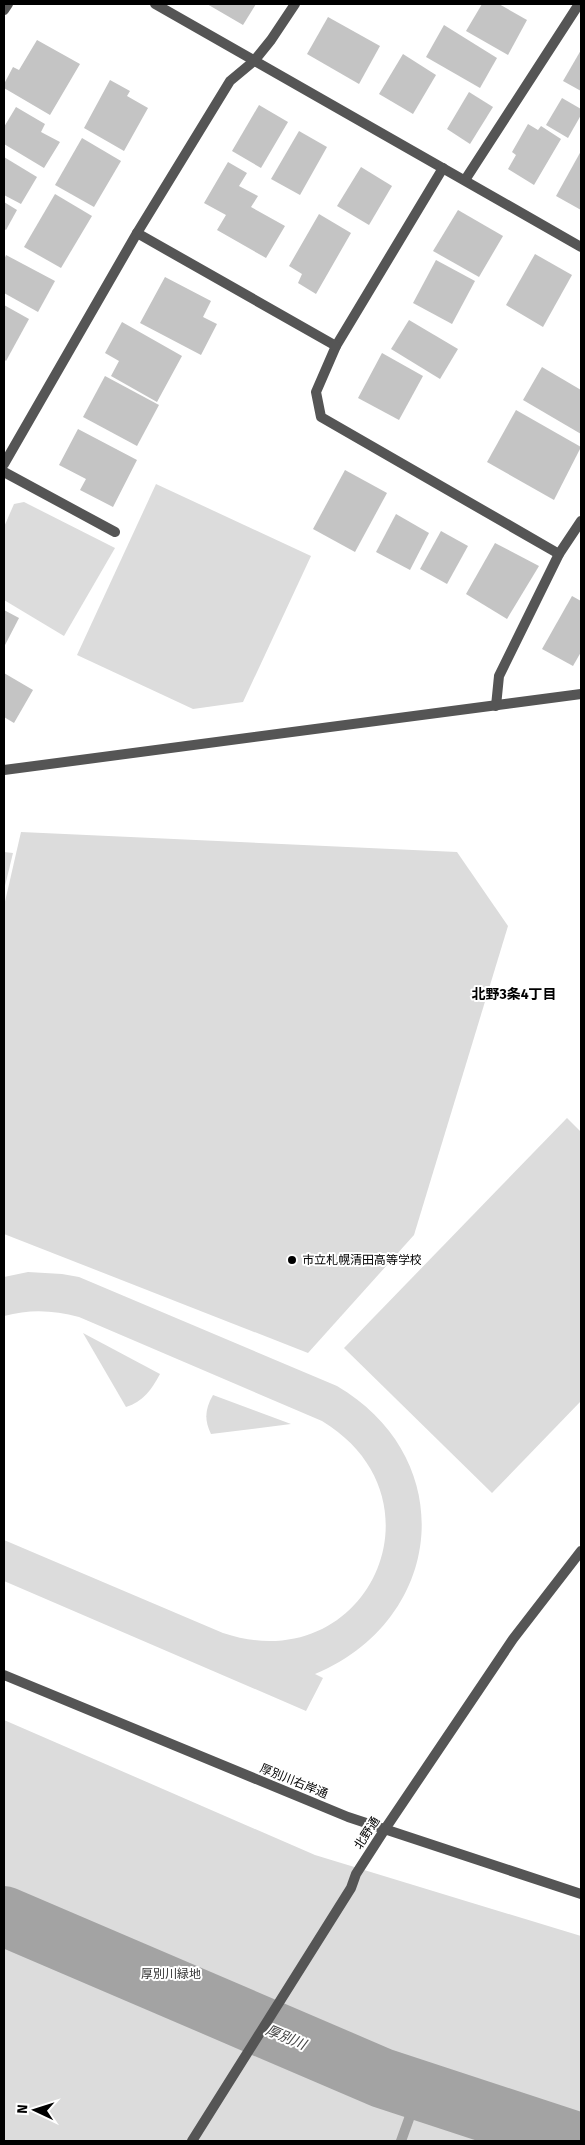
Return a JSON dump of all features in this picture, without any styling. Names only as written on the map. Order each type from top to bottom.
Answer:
[{"type":"street","points":[[4,10],[8,4]]},
{"type":"street","points":[[155,4],[581,247]]},
{"type":"street","points":[[4,464],[137,233],[230,81],[254,61],[271,40],[295,4]]},
{"type":"street","points":[[465,180],[579,4]]},
{"type":"street","points":[[443,168],[336,346],[316,392],[321,417],[559,554]]},
{"type":"street","points":[[137,233],[336,346]]},
{"type":"street","points":[[4,472],[114,532]]},
{"type":"street","points":[[496,706],[499,676],[559,554],[581,521]]},
{"type":"street","points":[[4,770],[581,694]]},
{"type":"street","name":"北野通","points":[[192,2141],[352,1888],[356,1874],[385,1829],[513,1639],[581,1551]]},
{"type":"street","name":"厚別川右岸通","points":[[4,1675],[348,1817],[581,1894]]},
{"type":"green space","points":[[156,484],[311,556],[243,702],[193,709],[77,655]]},
{"type":"green space","points":[[24,502],[115,548],[64,636],[4,600],[4,527],[14,504]]},
{"type":"green space","points":[[21,832],[457,852],[508,926],[414,1235],[308,1353],[4,1234],[4,906]]},
{"type":"green space","points":[[4,852],[13,853],[4,890]]},
{"type":"green space","points":[[567,1118],[581,1132],[581,1401],[492,1493],[344,1348]]},
{"type":"green space","points":[[28,1272],[79,1277],[337,1386],[377,1417],[404,1454],[419,1494],[421,1536],[412,1578],[391,1616],[359,1649],[315,1674],[323,1678],[306,1711],[4,1581],[4,1540],[223,1633],[274,1641],[317,1631],[352,1608],[375,1574],[385,1535],[381,1494],[361,1454],[322,1421],[79,1317],[41,1311],[4,1316],[4,1277]]},
{"type":"green space","points":[[83,1333],[160,1374],[154,1385],[137,1402],[126,1407]]},
{"type":"green space","points":[[213,1395],[291,1424],[211,1434],[206,1414]]},
{"type":"green space","name":"厚別川緑地","points":[[4,1720],[315,1855],[581,1936],[581,2141],[4,2141]]},
{"type":"building","points":[[207,4],[256,4],[243,25]]},
{"type":"building","points":[[482,4],[499,4],[527,20],[508,55],[466,31]]},
{"type":"building","points":[[328,17],[380,46],[359,84],[307,54]]},
{"type":"building","points":[[444,25],[497,58],[480,88],[426,57]]},
{"type":"building","points":[[37,40],[80,64],[50,115],[4,88],[4,84],[13,67],[19,70]]},
{"type":"building","points":[[581,50],[581,91],[563,81]]},
{"type":"building","points":[[403,54],[436,75],[413,114],[379,94]]},
{"type":"building","points":[[110,80],[130,91],[127,96],[148,108],[124,151],[84,128]]},
{"type":"building","points":[[469,92],[493,107],[470,144],[447,129]]},
{"type":"building","points":[[562,98],[581,109],[581,115],[568,138],[546,125]]},
{"type":"building","points":[[259,105],[288,122],[261,168],[232,151]]},
{"type":"building","points":[[16,107],[45,124],[41,132],[60,142],[44,168],[4,144],[4,127]]},
{"type":"building","points":[[528,124],[538,130],[541,126],[561,139],[534,185],[508,169],[516,155],[512,152]]},
{"type":"building","points":[[299,131],[327,147],[300,195],[271,179]]},
{"type":"building","points":[[82,138],[121,161],[94,207],[55,185]]},
{"type":"building","points":[[581,151],[581,210],[556,196]]},
{"type":"building","points":[[4,157],[37,177],[21,204],[4,195]]},
{"type":"building","points":[[228,162],[247,173],[239,186],[258,196],[251,207],[285,226],[266,258],[217,230],[226,215],[204,203]]},
{"type":"building","points":[[361,167],[392,186],[369,225],[337,206]]},
{"type":"building","points":[[55,194],[92,216],[61,268],[24,247]]},
{"type":"building","points":[[4,202],[17,210],[6,230],[4,229]]},
{"type":"building","points":[[458,210],[503,236],[479,277],[433,251]]},
{"type":"building","points":[[319,214],[351,233],[316,294],[298,283],[302,274],[289,266]]},
{"type":"building","points":[[535,254],[572,275],[543,327],[506,305]]},
{"type":"building","points":[[6,255],[55,281],[38,312],[4,293],[4,260]]},
{"type":"building","points":[[436,260],[475,281],[452,324],[413,303]]},
{"type":"building","points":[[165,277],[211,301],[203,317],[217,324],[201,355],[140,323]]},
{"type":"building","points":[[4,305],[29,319],[6,361],[4,359]]},
{"type":"building","points":[[409,320],[458,349],[440,379],[391,349]]},
{"type":"building","points":[[122,322],[182,356],[157,402],[111,376],[119,361],[105,353]]},
{"type":"building","points":[[382,353],[423,376],[399,420],[358,398]]},
{"type":"building","points":[[542,367],[581,390],[581,434],[523,400]]},
{"type":"building","points":[[105,376],[159,405],[137,446],[83,417]]},
{"type":"building","points":[[516,410],[581,447],[554,500],[487,462]]},
{"type":"building","points":[[78,429],[137,460],[113,507],[80,490],[86,479],[59,465]]},
{"type":"building","points":[[345,470],[387,493],[355,552],[313,529]]},
{"type":"building","points":[[396,514],[429,533],[410,570],[376,552]]},
{"type":"building","points":[[441,531],[468,546],[447,584],[420,569]]},
{"type":"building","points":[[495,543],[539,566],[507,619],[466,594]]},
{"type":"building","points":[[572,596],[581,601],[581,652],[573,666],[542,649]]},
{"type":"building","points":[[4,610],[19,618],[4,647]]},
{"type":"building","points":[[4,673],[33,690],[14,723],[4,717]]},
{"type":"waterway","name":"厚別川","points":[[4,1916],[382,2078],[574,2141]]},
{"type":"waterway","points":[[401,2141],[419,2091]]},
{"type":"place","name":"市立札幌清田高等学校","points":[[292,1260]]},
{"type":"district","name":"北野3条4丁目","points":[[514,994]]}]
